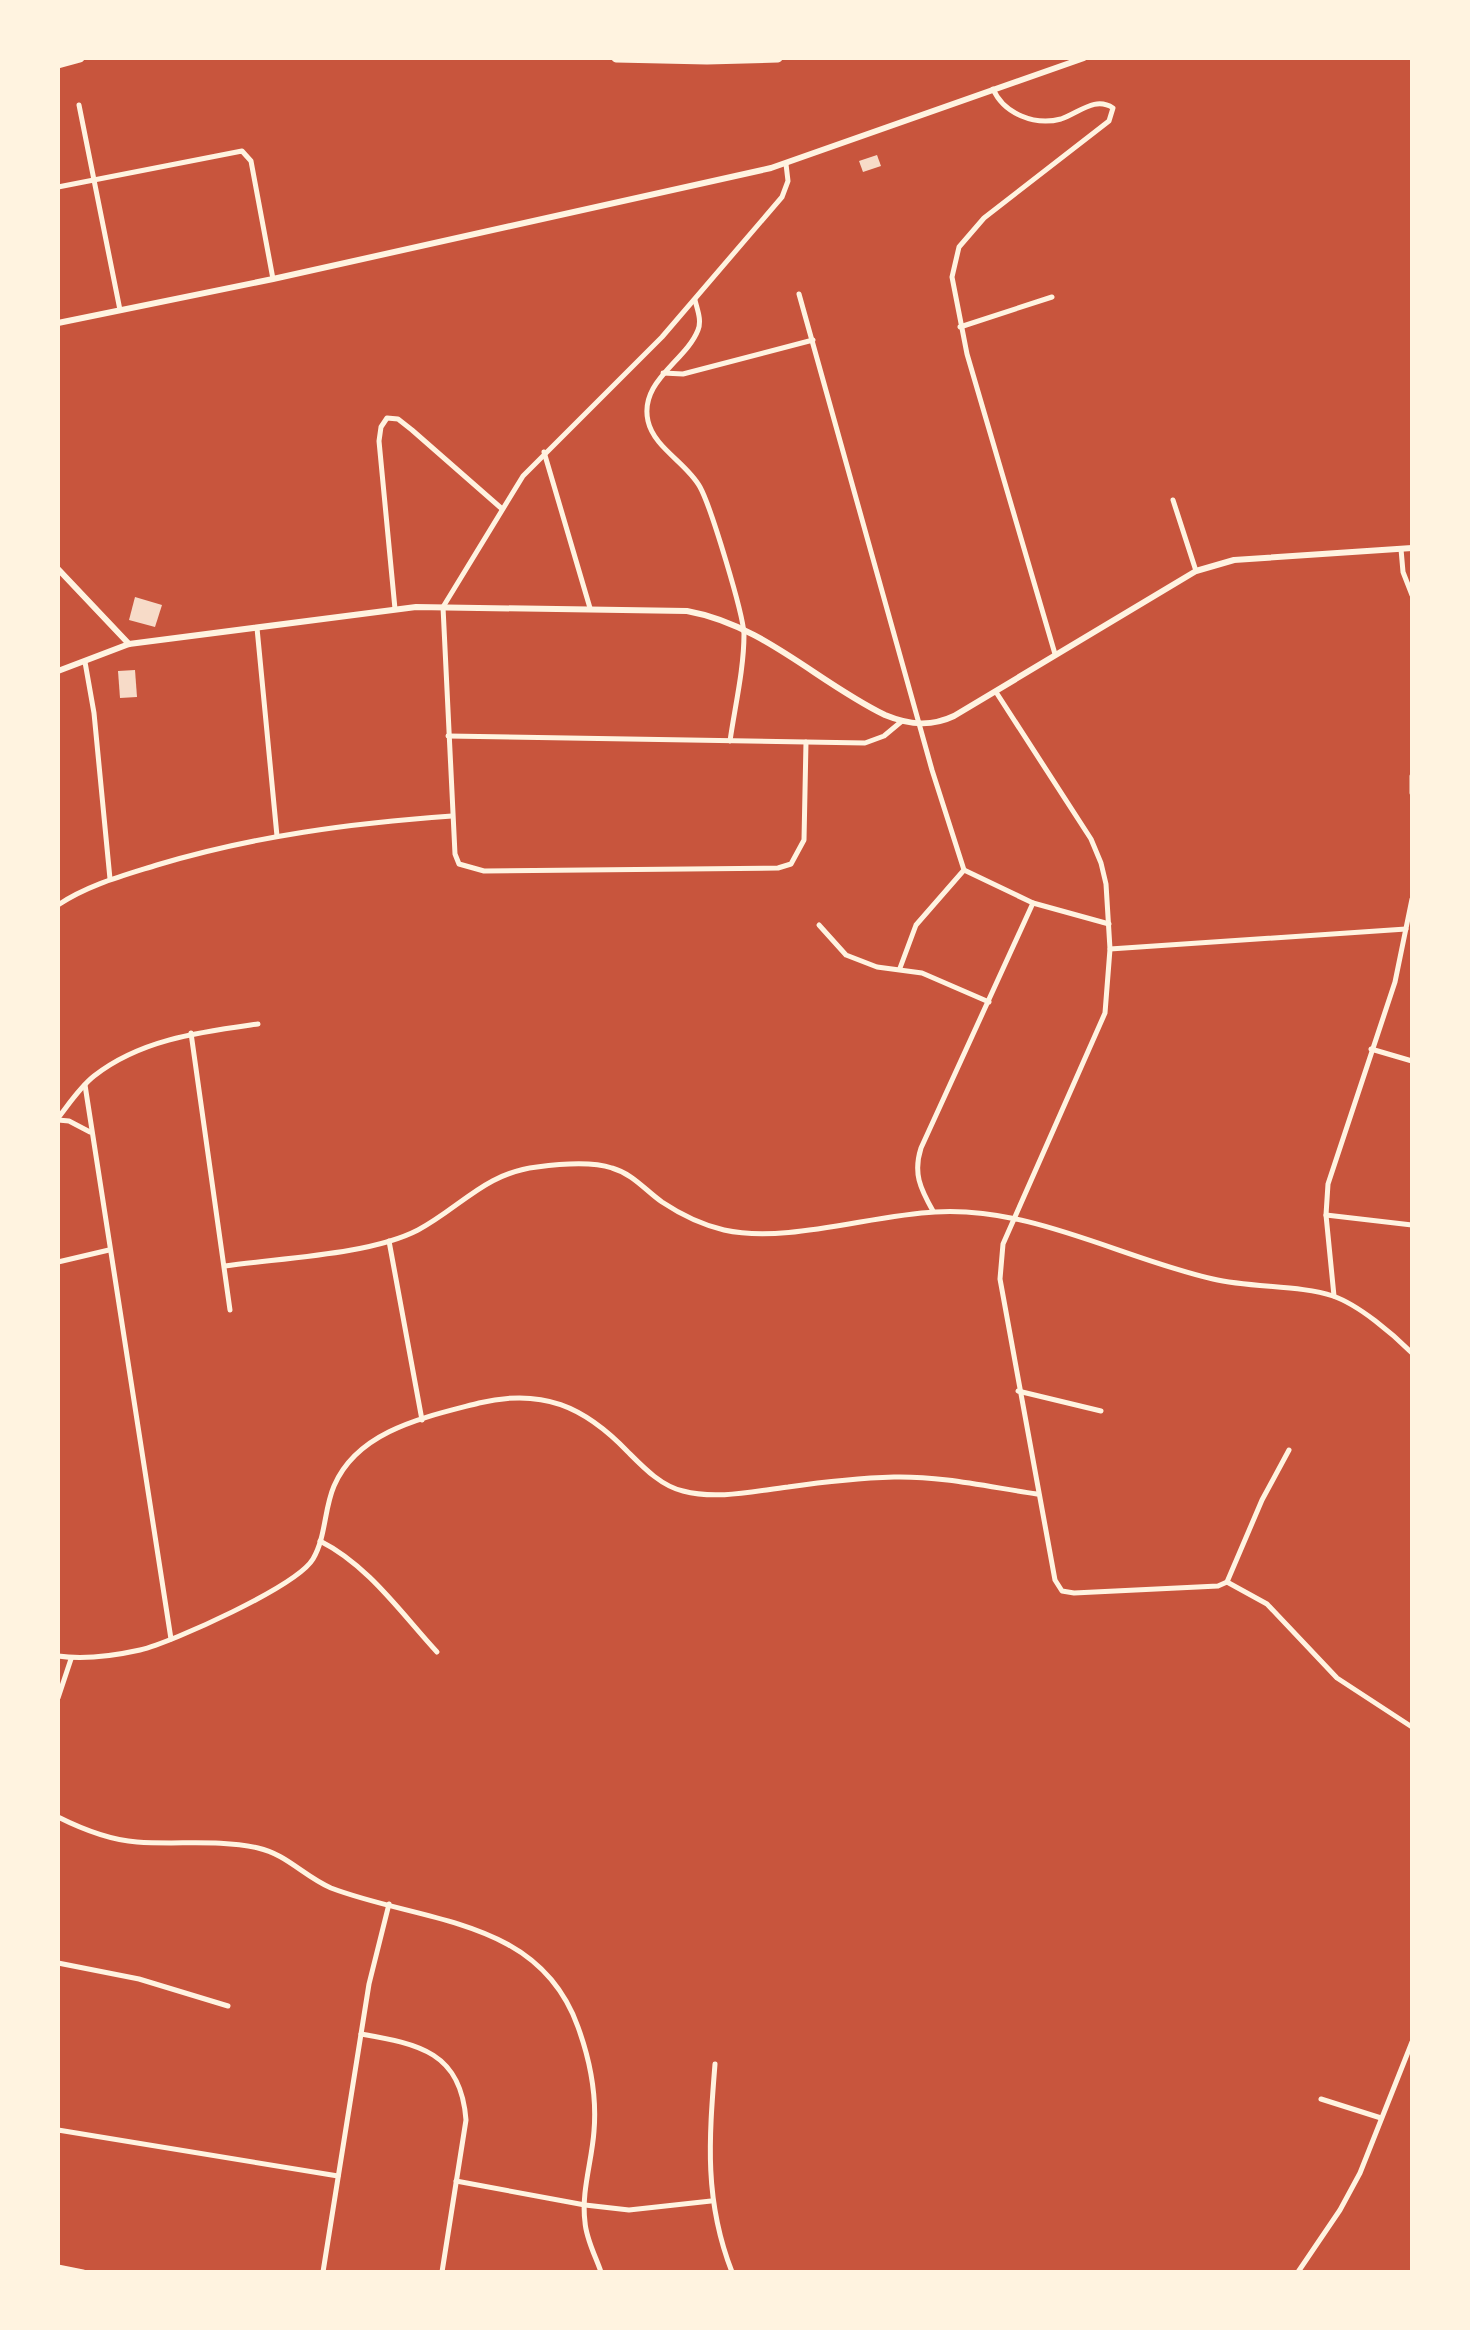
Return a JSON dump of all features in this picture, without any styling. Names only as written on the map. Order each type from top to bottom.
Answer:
[{"type":"highway","points":[[58,64],[80,58]]},
{"type":"highway","points":[[616,58],[778,58]]},
{"type":"main road","points":[[58,323],[786,164],[1084,58]]},
{"type":"main road","points":[[58,671],[129,644],[394,609],[443,606],[687,611],[716,616],[744,628],[874,710],[920,724],[948,719],[1196,571],[1234,560],[1412,548]]},
{"type":"main road","points":[[58,569],[129,644]]},
{"type":"street","points":[[993,89],[1006,109],[1031,118],[1058,120],[1092,104],[1106,103],[1114,108],[1109,121],[984,218],[959,247],[952,277],[960,326],[1055,654]]},
{"type":"street","points":[[79,105],[120,310]]},
{"type":"street","points":[[58,187],[242,152],[251,160],[272,279]]},
{"type":"street","points":[[786,164],[788,181],[782,197],[662,337],[544,452],[501,508],[443,606],[452,816],[459,864],[484,871],[655,871],[778,868],[791,864],[804,840],[806,742]]},
{"type":"street","points":[[799,294],[964,870],[1032,904],[1108,924]]},
{"type":"street","points":[[960,326],[1052,297]]},
{"type":"street","points":[[695,300],[700,319],[698,331],[663,374],[648,405],[648,422],[656,438],[686,466],[702,489],[744,628],[730,741]]},
{"type":"street","points":[[663,374],[682,374],[813,340]]},
{"type":"street","points":[[394,609],[379,441],[387,418],[398,419],[412,430],[501,508]]},
{"type":"street","points":[[544,452],[590,608]]},
{"type":"street","points":[[1173,500],[1196,571]]},
{"type":"street","points":[[1401,549],[1403,572],[1412,595]]},
{"type":"street","points":[[257,628],[277,836]]},
{"type":"street","points":[[85,659],[110,879]]},
{"type":"street","points":[[996,692],[1091,840],[1106,884],[1110,949],[1105,1013],[1002,1244],[1000,1280],[1036,1494],[1055,1580],[1062,1591],[1074,1593],[1218,1586],[1226,1582],[1288,1450]]},
{"type":"street","points":[[448,736],[870,742],[902,721]]},
{"type":"street","points":[[1412,776],[1412,793]]},
{"type":"street","points":[[58,905],[110,879],[277,836],[355,824],[452,816]]},
{"type":"street","points":[[900,968],[916,925],[964,870]]},
{"type":"street","points":[[1334,1296],[1326,1215],[1328,1184],[1370,1049],[1396,982],[1412,899]]},
{"type":"street","points":[[933,1212],[920,1189],[915,1167],[1032,904]]},
{"type":"street","points":[[819,925],[846,954],[878,967],[922,973],[988,1002]]},
{"type":"street","points":[[1110,949],[1406,929]]},
{"type":"street","points":[[90,1132],[58,1119],[84,1085],[128,1055],[191,1033],[258,1024]]},
{"type":"street","points":[[191,1033],[230,1310]]},
{"type":"street","points":[[1370,1049],[1412,1061]]},
{"type":"street","points":[[84,1085],[171,1639]]},
{"type":"street","points":[[225,1266],[389,1241],[418,1230],[504,1173],[539,1166],[609,1166],[630,1176],[662,1202],[724,1230],[755,1233],[857,1224],[933,1212],[1014,1218],[1210,1279],[1253,1288],[1334,1296],[1392,1333],[1412,1353]]},
{"type":"street","points":[[1326,1215],[1412,1225]]},
{"type":"street","points":[[389,1241],[422,1420]]},
{"type":"street","points":[[58,1262],[108,1250]]},
{"type":"street","points":[[1018,1391],[1101,1411]]},
{"type":"street","points":[[58,1656],[71,1658],[143,1649],[270,1592],[312,1561],[334,1488],[345,1466],[364,1445],[387,1431],[480,1403],[538,1397],[569,1406],[598,1424],[646,1470],[682,1491],[726,1495],[894,1477],[1036,1494]]},
{"type":"street","points":[[320,1541],[360,1568],[436,1652]]},
{"type":"street","points":[[1226,1582],[1267,1604],[1337,1678],[1412,1727]]},
{"type":"street","points":[[58,1698],[71,1658]]},
{"type":"street","points":[[58,1817],[85,1830],[134,1842],[203,1842],[264,1848],[331,1888],[477,1928],[538,1966],[560,1990],[577,2022],[590,2063],[594,2130],[584,2224],[601,2272]]},
{"type":"street","points":[[323,2272],[361,2034],[389,1904]]},
{"type":"street","points":[[58,1963],[139,1978],[228,2006]]},
{"type":"street","points":[[361,2034],[410,2043],[437,2055],[456,2078],[465,2098],[466,2120],[442,2272]]},
{"type":"street","points":[[1298,2272],[1360,2173],[1412,2043]]},
{"type":"street","points":[[715,2064],[711,2201],[718,2236],[732,2272]]},
{"type":"street","points":[[1321,2099],[1382,2118]]},
{"type":"street","points":[[58,2130],[338,2176]]},
{"type":"street","points":[[456,2181],[585,2206],[628,2210],[711,2201]]},
{"type":"street","points":[[58,2267],[83,2272]]},
{"type":"building","points":[[877,155],[881,166],[863,172],[859,161]]},
{"type":"building","points":[[135,597],[162,605],[155,627],[129,620]]},
{"type":"building","points":[[135,670],[137,697],[120,698],[118,671]]}]
